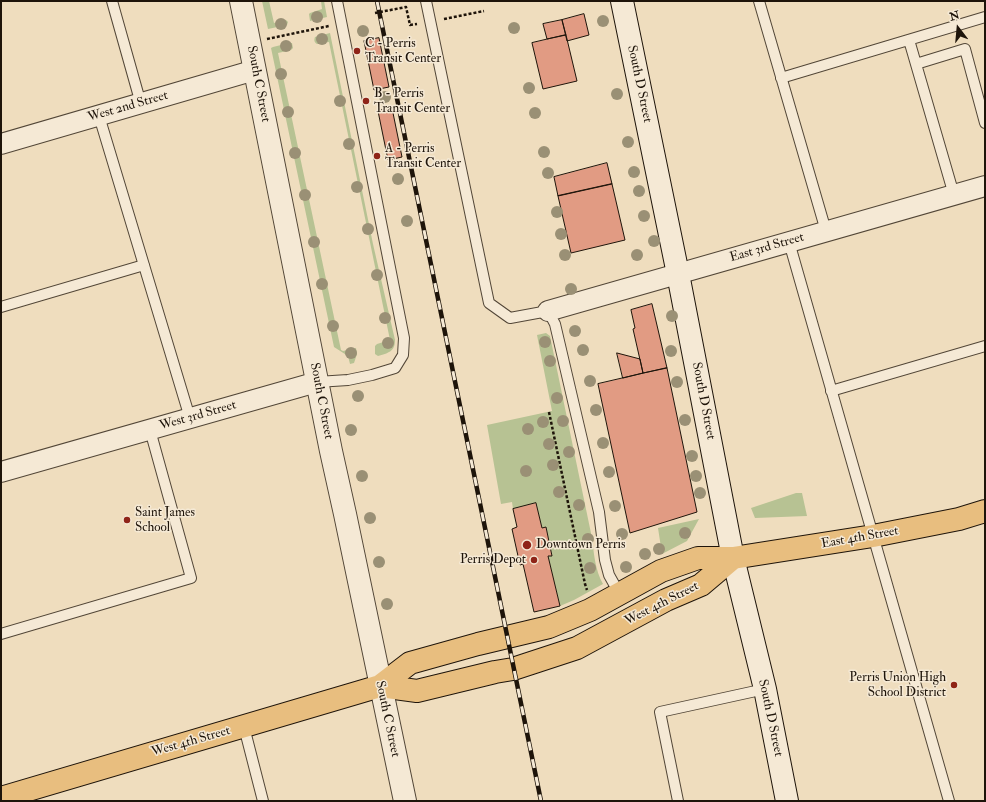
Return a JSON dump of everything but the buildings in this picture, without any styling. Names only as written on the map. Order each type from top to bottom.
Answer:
[{"type":"main road","name":"East 4th Street","points":[[733,558],[872,536],[959,519],[985,511]]},
{"type":"main road","name":"West 4th Street","points":[[1,798],[380,686],[410,663],[478,644],[549,627],[590,610],[661,571],[698,558],[733,558]]},
{"type":"main road","name":"West 4th Street","points":[[380,686],[417,691],[513,669],[577,648],[666,600],[701,585],[733,558]]},
{"type":"street","name":"South C Street","points":[[241,1],[317,382],[405,801]]},
{"type":"street","name":"South D Street","points":[[622,1],[678,274],[733,558],[765,689],[787,801]]},
{"type":"street","name":"West 2nd Street","points":[[1,144],[255,70]]},
{"type":"street","name":"East 3rd Street","points":[[548,311],[985,186]]},
{"type":"street","name":"West 3rd Street","points":[[1,472],[317,382]]},
{"type":"lane","points":[[112,1],[141,104]]},
{"type":"lane","points":[[337,1],[341,23]]},
{"type":"lane","points":[[426,1],[489,303],[510,318],[548,311],[555,324],[599,512],[605,560],[609,575],[619,593]]},
{"type":"lane","points":[[759,1],[826,231]]},
{"type":"lane","points":[[781,78],[985,17]]},
{"type":"lane","name":"West 3rd Street","points":[[317,382],[348,380],[395,368],[403,355],[404,338],[341,23]]},
{"type":"lane","points":[[909,40],[954,195]]},
{"type":"lane","points":[[916,64],[964,49],[985,122]]},
{"type":"lane","points":[[99,116],[190,418]]},
{"type":"lane","points":[[789,242],[949,801]]},
{"type":"lane","points":[[1,307],[144,265]]},
{"type":"lane","points":[[831,391],[985,346]]},
{"type":"lane","points":[[1,634],[191,578],[150,430]]},
{"type":"lane","points":[[678,801],[660,712],[765,689]]},
{"type":"lane","points":[[244,726],[263,801]]},
{"type":"path","points":[[267,39],[341,23]]},
{"type":"path","points":[[549,412],[588,593]]},
{"type":"green space","points":[[262,1],[269,1],[274,23],[286,20],[288,22],[287,25],[268,29]]},
{"type":"green space","points":[[321,1],[324,1],[327,17],[310,21],[310,13],[322,9]]},
{"type":"green space","points":[[330,33],[373,244],[395,340],[392,350],[378,356],[375,354],[375,346],[390,340],[329,42],[317,44],[314,41],[315,37]]},
{"type":"green space","points":[[292,43],[293,48],[291,50],[278,53],[341,350],[343,351],[356,348],[357,354],[354,363],[350,364],[348,356],[334,347],[271,48]]},
{"type":"green space","points":[[546,333],[550,336],[592,538],[595,562],[603,584],[560,606],[548,556],[552,555],[546,527],[542,528],[536,504],[513,509],[512,502],[501,504],[487,425],[552,411],[537,335]]},
{"type":"green space","points":[[796,493],[802,493],[807,516],[755,518],[751,508]]},
{"type":"green space","points":[[699,519],[687,541],[662,554],[658,528]]},
{"type":"railway","points":[[377,1],[541,801]]},
{"type":"place","name":"C - Perris Transit Center","points":[[357,51]]},
{"type":"place","name":"B - Perris Transit Center","points":[[366,101]]},
{"type":"place","name":"A - Perris Transit Center","points":[[377,156]]},
{"type":"place","name":"Saint James School","points":[[127,520]]},
{"type":"place","name":"Downtown Perris","points":[[527,545]]},
{"type":"place","name":"Perris Depot","points":[[534,560]]},
{"type":"place","name":"Perris Union High School District","points":[[954,685]]}]
